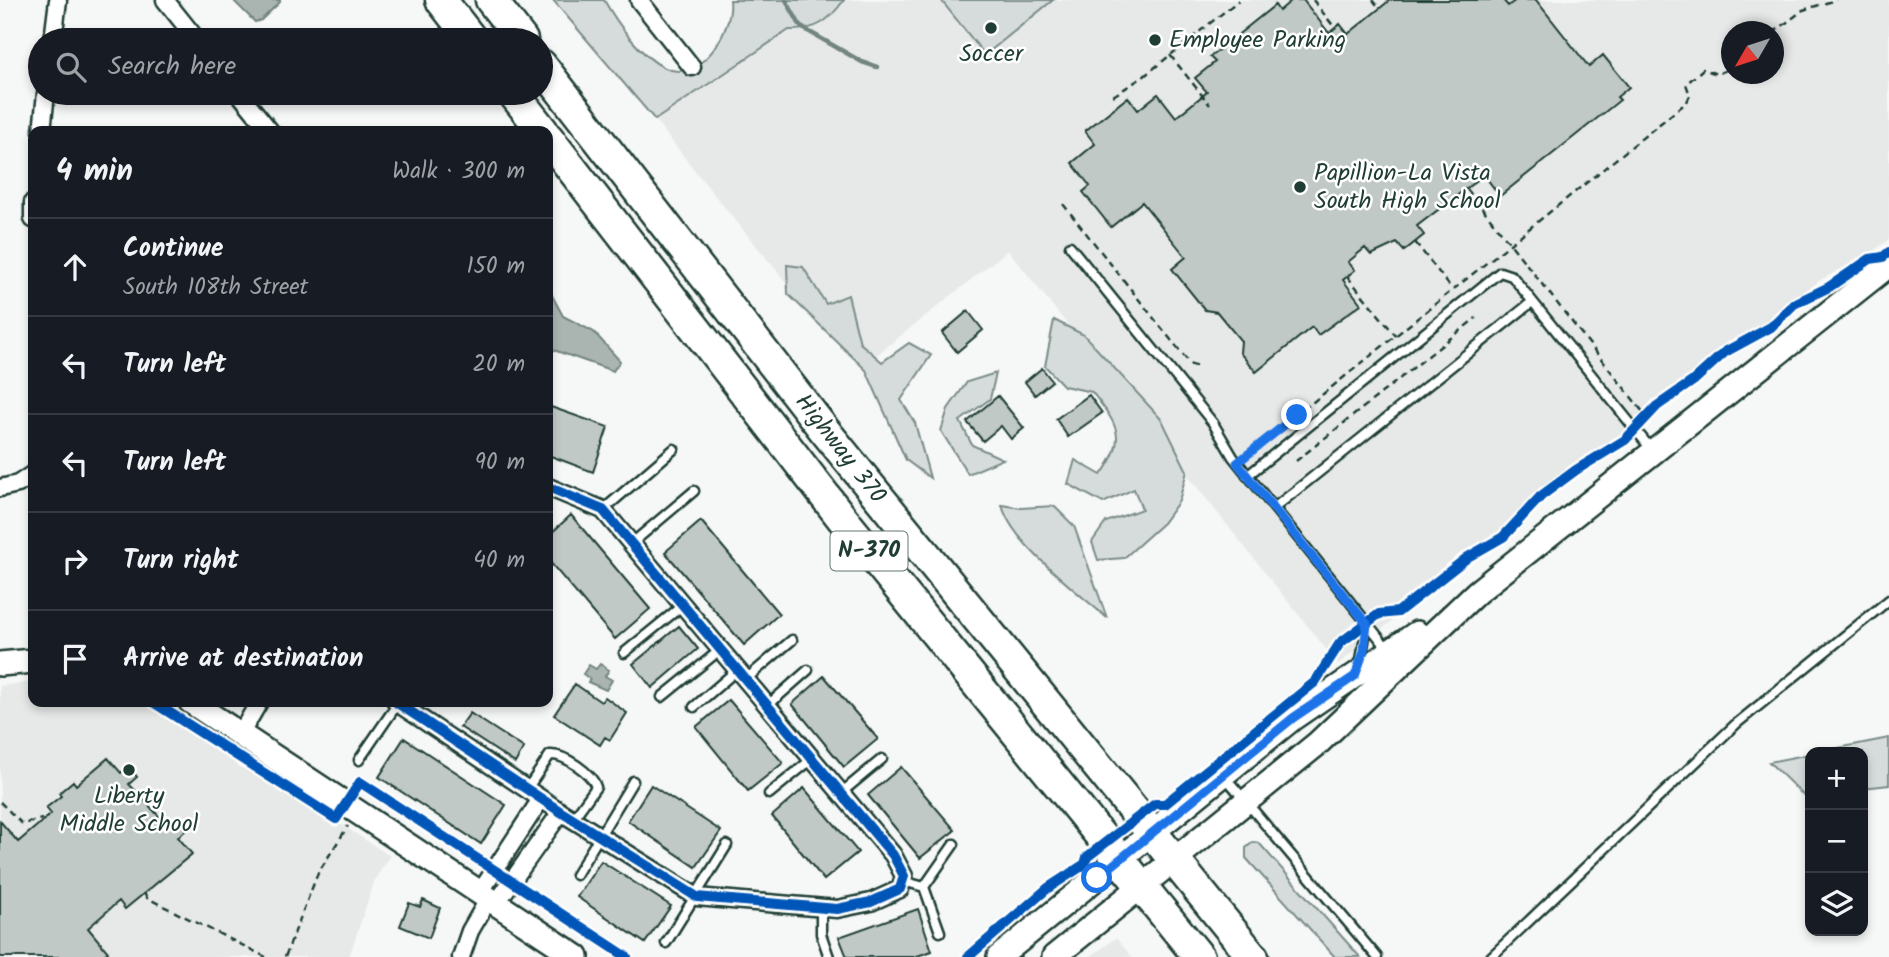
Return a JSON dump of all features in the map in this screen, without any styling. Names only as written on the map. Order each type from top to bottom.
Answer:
[{"type":"highway","points":[[441,0],[463,28]]},
{"type":"highway","points":[[491,0],[513,28]]},
{"type":"highway","name":"Highway 370","points":[[553,80],[825,431],[1253,957]]},
{"type":"highway","points":[[522,105],[539,126]]},
{"type":"highway","name":"Highway 370","points":[[553,144],[842,517],[1199,957]]},
{"type":"street","points":[[54,28],[58,0]]},
{"type":"street","points":[[165,0],[187,28]]},
{"type":"street","points":[[639,0],[692,67]]},
{"type":"street","points":[[43,126],[45,105]]},
{"type":"street","points":[[249,105],[266,126]]},
{"type":"street","points":[[1054,957],[1173,860],[1239,793],[1317,744],[1478,592],[1889,265]]},
{"type":"street","points":[[0,488],[18,484],[28,477]]},
{"type":"street","points":[[403,707],[567,816],[697,897],[837,909],[870,902],[900,889],[904,876],[893,855],[603,510],[586,500],[553,489]]},
{"type":"street","points":[[999,957],[1293,718],[1478,592]]},
{"type":"street","points":[[0,664],[28,661]]},
{"type":"street","points":[[199,707],[577,957]]},
{"type":"street","points":[[241,733],[256,707]]},
{"type":"street","points":[[461,957],[470,931],[541,799]]},
{"type":"street","points":[[487,899],[567,816]]},
{"type":"lane","points":[[1070,246],[1213,423],[1237,463],[1367,624],[1384,644],[1401,645]]},
{"type":"lane","points":[[1247,475],[1494,274],[1509,274],[1652,451]]},
{"type":"lane","points":[[1274,508],[1532,302]]},
{"type":"lane","points":[[603,510],[674,449]]},
{"type":"lane","points":[[631,544],[694,491]]},
{"type":"lane","points":[[1491,957],[1736,724],[1889,600]]},
{"type":"lane","points":[[624,653],[683,606]]},
{"type":"lane","points":[[1355,676],[1364,651],[1367,624]]},
{"type":"lane","points":[[694,708],[792,640]]},
{"type":"lane","points":[[662,697],[720,650]]},
{"type":"lane","points":[[767,706],[808,670]]},
{"type":"lane","points":[[359,760],[394,707]]},
{"type":"lane","points":[[526,789],[550,755],[558,754],[594,779],[596,787],[567,816]]},
{"type":"lane","points":[[769,794],[812,759]]},
{"type":"lane","points":[[841,793],[881,759]]},
{"type":"lane","points":[[576,875],[633,781]]},
{"type":"lane","points":[[1239,793],[1377,957]]},
{"type":"lane","points":[[666,943],[727,845]]},
{"type":"lane","points":[[924,887],[954,845]]},
{"type":"lane","points":[[902,881],[924,887]]},
{"type":"lane","points":[[924,887],[940,932]]},
{"type":"lane","points":[[821,908],[821,934],[830,957]]},
{"type":"path","points":[[1113,96],[1239,0]]},
{"type":"path","points":[[1313,0],[1335,28]]},
{"type":"path","points":[[1373,0],[1377,5]]},
{"type":"path","points":[[1784,25],[1803,10],[1836,0]]},
{"type":"path","points":[[1170,55],[1210,105]]},
{"type":"path","points":[[1237,463],[1687,102],[1690,95],[1686,84],[1703,69],[1717,74],[1721,72]]},
{"type":"path","points":[[1466,189],[1647,418]]},
{"type":"path","points":[[1063,204],[1191,365],[1200,367]]},
{"type":"path","points":[[1415,242],[1452,289]]},
{"type":"path","points":[[1347,276],[1396,336]]},
{"type":"path","points":[[1296,461],[1476,318]]},
{"type":"path","points":[[1635,430],[1657,406]]},
{"type":"path","points":[[0,802],[22,824],[42,819]]},
{"type":"path","points":[[285,957],[318,873],[348,826]]},
{"type":"path","points":[[144,893],[148,898],[266,957]]},
{"type":"shaded area","points":[[233,0],[280,2],[261,20],[255,22]]},
{"type":"shaded area","points":[[553,0],[604,0],[623,29],[647,56],[665,68],[678,71],[691,68],[712,51],[727,25],[730,0],[844,0],[833,14],[821,23],[807,29],[789,30],[655,120]]},
{"type":"shaded area","points":[[803,0],[1889,0],[1889,239],[1871,253],[1820,280],[1338,664],[1008,250],[864,365],[796,294],[655,120]]},
{"type":"shaded area","name":"Soccer","points":[[941,0],[1053,0],[985,55]]},
{"type":"shaded area","points":[[787,265],[803,267],[826,304],[848,295],[860,343],[882,362],[909,343],[931,355],[901,400],[915,423],[930,478],[906,460],[866,370],[788,294]]},
{"type":"shaded area","points":[[553,297],[563,316],[594,332],[620,361],[613,371],[553,350]]},
{"type":"shaded area","points":[[1054,320],[1084,335],[1162,420],[1187,471],[1179,501],[1163,523],[1124,558],[1098,560],[1092,542],[1106,522],[1142,509],[1134,489],[1103,503],[1068,484],[1075,460],[1101,475],[1115,451],[1117,441],[1113,423],[1092,392],[1064,386],[1045,366]]},
{"type":"shaded area","points":[[996,373],[990,399],[960,421],[972,445],[1003,459],[968,474],[941,431],[948,409],[967,382]]},
{"type":"shaded area","points":[[1002,505],[1021,508],[1054,506],[1074,526],[1107,618],[1032,551],[1008,520]]},
{"type":"shaded area","points":[[600,664],[609,670],[605,676],[612,680],[606,690],[588,682],[590,679],[583,674],[589,665],[596,669]]},
{"type":"shaded area","name":"Liberty Middle School","points":[[28,683],[28,707],[156,707],[390,856],[375,879],[349,957],[0,957],[0,686]]},
{"type":"shaded area","points":[[1889,738],[1889,785],[1868,787],[1868,747],[1843,747]]},
{"type":"shaded area","points":[[1805,755],[1805,795],[1803,795],[1769,762]]},
{"type":"shaded area","points":[[1253,842],[1259,843],[1360,957],[1335,957],[1246,858],[1246,848]]},
{"type":"shaded area","points":[[1116,938],[1132,957],[1090,957]]},
{"type":"building","name":"Papillion-La Vista South High School","points":[[1292,0],[1303,0],[1329,33],[1340,24],[1348,34],[1390,0],[1503,0],[1508,6],[1516,0],[1536,0],[1589,67],[1603,55],[1629,87],[1617,97],[1620,100],[1500,196],[1484,175],[1417,226],[1424,235],[1404,251],[1397,243],[1371,255],[1365,248],[1348,262],[1355,270],[1343,280],[1361,304],[1318,335],[1312,327],[1256,372],[1240,353],[1241,341],[1217,312],[1205,310],[1172,269],[1186,257],[1142,202],[1111,227],[1083,192],[1090,186],[1072,163],[1095,144],[1085,131],[1128,97],[1138,110],[1158,94],[1176,117],[1207,92],[1195,78],[1215,62],[1210,57],[1275,5],[1279,11]]},
{"type":"building","points":[[968,311],[983,330],[957,352],[942,333]]},
{"type":"building","points":[[1042,368],[1052,381],[1035,395],[1025,382]]},
{"type":"building","points":[[1089,395],[1102,413],[1068,437],[1056,419]]},
{"type":"building","points":[[998,396],[1024,428],[1011,439],[1001,426],[983,441],[967,422]]},
{"type":"building","points":[[553,408],[608,427],[593,472],[553,457]]},
{"type":"building","points":[[571,515],[650,609],[615,639],[553,566],[553,531]]},
{"type":"building","points":[[701,521],[779,614],[744,645],[665,552]]},
{"type":"building","points":[[679,626],[698,649],[652,688],[633,664]]},
{"type":"building","points":[[824,676],[878,739],[844,767],[792,704]]},
{"type":"building","points":[[575,684],[601,702],[605,697],[627,713],[610,740],[605,737],[600,745],[554,715]]},
{"type":"building","points":[[729,700],[783,763],[748,791],[696,727]]},
{"type":"building","points":[[470,713],[524,748],[515,763],[460,727]]},
{"type":"building","points":[[404,738],[506,805],[481,844],[379,777]]},
{"type":"building","points":[[108,758],[121,773],[129,767],[137,777],[129,784],[167,825],[176,818],[186,830],[178,837],[192,854],[125,909],[119,901],[88,928],[108,952],[101,957],[0,957],[0,821],[18,842],[51,814],[46,808],[61,796],[59,793],[73,781],[76,785]]},
{"type":"building","points":[[901,767],[955,830],[920,858],[868,795]]},
{"type":"building","points":[[651,785],[721,831],[696,867],[628,821]]},
{"type":"building","points":[[804,788],[858,852],[824,880],[772,816]]},
{"type":"building","points":[[601,861],[671,906],[645,943],[577,897]]},
{"type":"building","points":[[423,900],[440,908],[429,938],[400,926],[409,903],[420,907]]},
{"type":"building","points":[[918,909],[932,951],[914,957],[847,957],[839,937]]},
{"type":"waterway","points":[[786,0],[801,27],[862,62],[877,67]]},
{"type":"cycle path","points":[[968,957],[1048,888],[1085,864],[1087,857],[1155,804],[1165,804],[1315,682],[1340,643],[1379,614],[1398,612],[1468,557],[1503,537],[1541,496],[1576,470],[1625,440],[1657,406],[1693,381],[1725,352],[1771,327],[1794,304],[1829,287],[1870,259],[1883,257],[1889,252]]},
{"type":"cycle path","points":[[404,707],[561,812],[697,897],[837,909],[871,902],[900,889],[904,876],[893,855],[603,510],[553,489]]},
{"type":"cycle path","points":[[161,707],[336,819],[360,782],[627,957]]},
{"type":"place","name":"Soccer","points":[[991,28]]},
{"type":"place","name":"Employee Parking","points":[[1155,40]]},
{"type":"place","name":"Papillion-La Vista South High School","points":[[1300,187]]},
{"type":"place","name":"Liberty Middle School","points":[[129,770]]},
{"type":"route","points":[[1097,878],[1293,718],[1355,676],[1361,664],[1367,624],[1237,463],[1297,415]]}]
